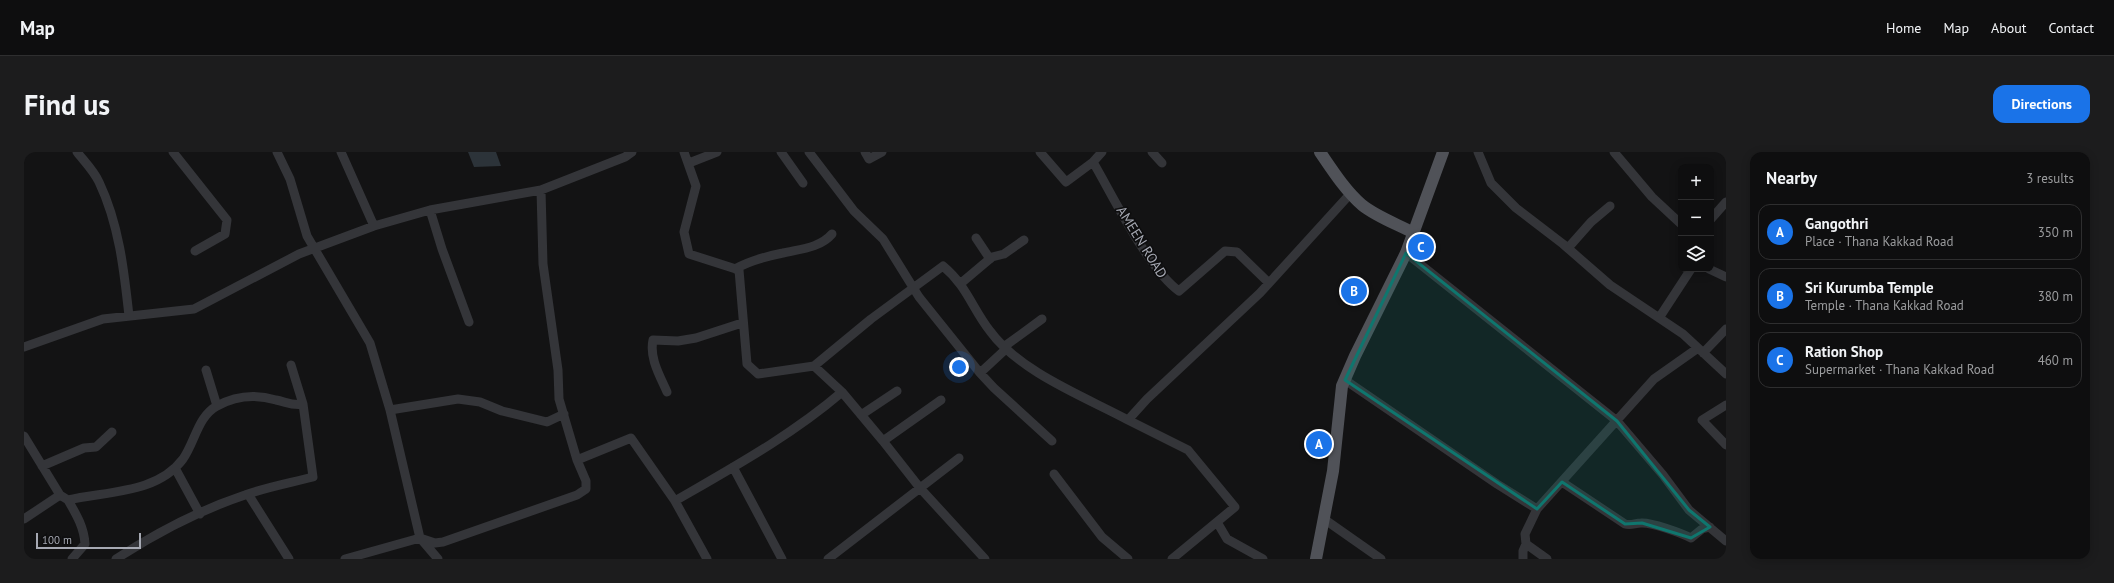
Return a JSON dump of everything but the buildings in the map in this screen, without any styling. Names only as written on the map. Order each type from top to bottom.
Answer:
[{"type":"main road","points":[[1320,152],[1340,182],[1362,205],[1376,214],[1414,233]]},
{"type":"main road","points":[[1316,559],[1333,471],[1342,386],[1354,356],[1406,253],[1443,153]]},
{"type":"street","points":[[77,152],[99,181],[118,237],[122,253],[129,316]]},
{"type":"street","points":[[173,152],[227,220],[225,234],[221,238],[195,251]]},
{"type":"street","points":[[277,152],[290,179],[306,236],[370,343],[390,410],[420,538],[438,559]]},
{"type":"street","points":[[341,152],[374,226]]},
{"type":"street","points":[[24,347],[103,319],[194,309],[299,254],[374,226],[430,210],[541,190],[625,157],[632,152]]},
{"type":"street","points":[[684,152],[696,186],[684,232],[689,254],[739,270],[742,323],[747,364],[758,374],[814,366],[871,319],[943,266],[956,277],[990,331],[1026,366],[1188,450],[1235,507],[1172,559]]},
{"type":"street","points":[[689,163],[717,152]]},
{"type":"street","points":[[781,152],[803,183]]},
{"type":"street","points":[[809,152],[854,211],[883,239],[919,297],[980,373],[1019,412],[1052,441]]},
{"type":"street","points":[[865,152],[869,159],[882,152]]},
{"type":"street","points":[[1040,152],[1066,182],[1092,162],[1102,152]]},
{"type":"street","points":[[1152,152],[1162,163]]},
{"type":"street","points":[[1478,152],[1491,183],[1516,208],[1568,248],[1610,285],[1683,334],[1726,374]]},
{"type":"street","points":[[1614,152],[1652,197],[1678,221]]},
{"type":"street","name":"AMEEN ROAD","points":[[1092,162],[1142,246],[1168,284],[1179,291],[1225,251],[1237,252],[1269,283]]},
{"type":"street","points":[[345,559],[420,538],[435,543],[443,542],[577,494],[586,489],[586,481],[577,460],[559,399],[558,370],[543,264],[541,190]]},
{"type":"street","points":[[1128,420],[1147,399],[1269,283],[1351,193]]},
{"type":"street","points":[[1714,216],[1726,202]]},
{"type":"street","points":[[1568,248],[1590,222],[1610,206]]},
{"type":"street","points":[[430,210],[442,249],[469,322]]},
{"type":"street","points":[[735,269],[743,265],[783,253],[804,250],[829,238],[832,234]]},
{"type":"street","points":[[976,238],[990,259]]},
{"type":"street","points":[[960,284],[990,259],[1004,254],[1024,240]]},
{"type":"street","points":[[1406,253],[1617,421],[1663,475],[1689,510],[1726,541]]},
{"type":"street","points":[[1714,271],[1726,277]]},
{"type":"street","points":[[1659,318],[1689,272]]},
{"type":"street","points":[[980,373],[1006,347],[1042,319]]},
{"type":"street","points":[[667,392],[654,361],[652,346],[654,340],[678,341],[696,338],[742,323]]},
{"type":"street","points":[[1523,559],[1523,551],[1526,544],[1525,534],[1537,509],[1654,379],[1700,350],[1726,329]]},
{"type":"street","points":[[116,559],[144,541],[200,514],[248,494],[313,477],[303,404],[291,365]]},
{"type":"street","points":[[814,366],[842,392],[884,441],[920,488],[985,559]]},
{"type":"street","points":[[206,370],[217,406]]},
{"type":"street","points":[[1345,380],[1497,484],[1537,509]]},
{"type":"street","points":[[862,415],[897,391]]},
{"type":"street","points":[[675,500],[733,467],[824,408],[842,392]]},
{"type":"street","points":[[24,519],[64,498],[117,492],[144,485],[171,473],[193,441],[206,415],[217,406],[252,396],[274,399],[295,406],[303,404]]},
{"type":"street","points":[[390,410],[458,399],[480,402],[502,411],[547,422],[564,414]]},
{"type":"street","points":[[884,441],[941,400]]},
{"type":"street","points":[[1726,405],[1702,420],[1726,445]]},
{"type":"street","points":[[42,466],[84,448],[96,447],[112,432]]},
{"type":"street","points":[[24,436],[42,466],[79,519],[85,535],[85,544],[72,559]]},
{"type":"street","points":[[577,460],[631,438],[675,500],[707,559]]},
{"type":"street","points":[[828,559],[959,458]]},
{"type":"street","points":[[733,467],[782,559]]},
{"type":"street","points":[[175,468],[200,514]]},
{"type":"street","points":[[1054,474],[1102,537],[1128,559]]},
{"type":"street","points":[[1562,482],[1625,524],[1630,525],[1642,523],[1680,533],[1691,538],[1702,529],[1710,527]]},
{"type":"street","points":[[248,494],[289,559]]},
{"type":"street","points":[[1324,519],[1381,559]]},
{"type":"street","points":[[1217,522],[1227,539],[1262,559]]},
{"type":"street","points":[[1526,544],[1547,559]]},
{"type":"highlighted area","points":[[1406,253],[1617,421],[1689,510],[1710,527],[1691,538],[1642,523],[1625,524],[1562,482],[1537,509],[1345,380]]},
{"type":"shaded area","points":[[468,152],[496,152],[501,166],[474,167]]},
{"type":"place","name":"Ration Shop","points":[[1421,247]]},
{"type":"place","name":"Sri Kurumba Temple","points":[[1354,291]]},
{"type":"place","name":"Gangothri","points":[[1319,444]]}]
